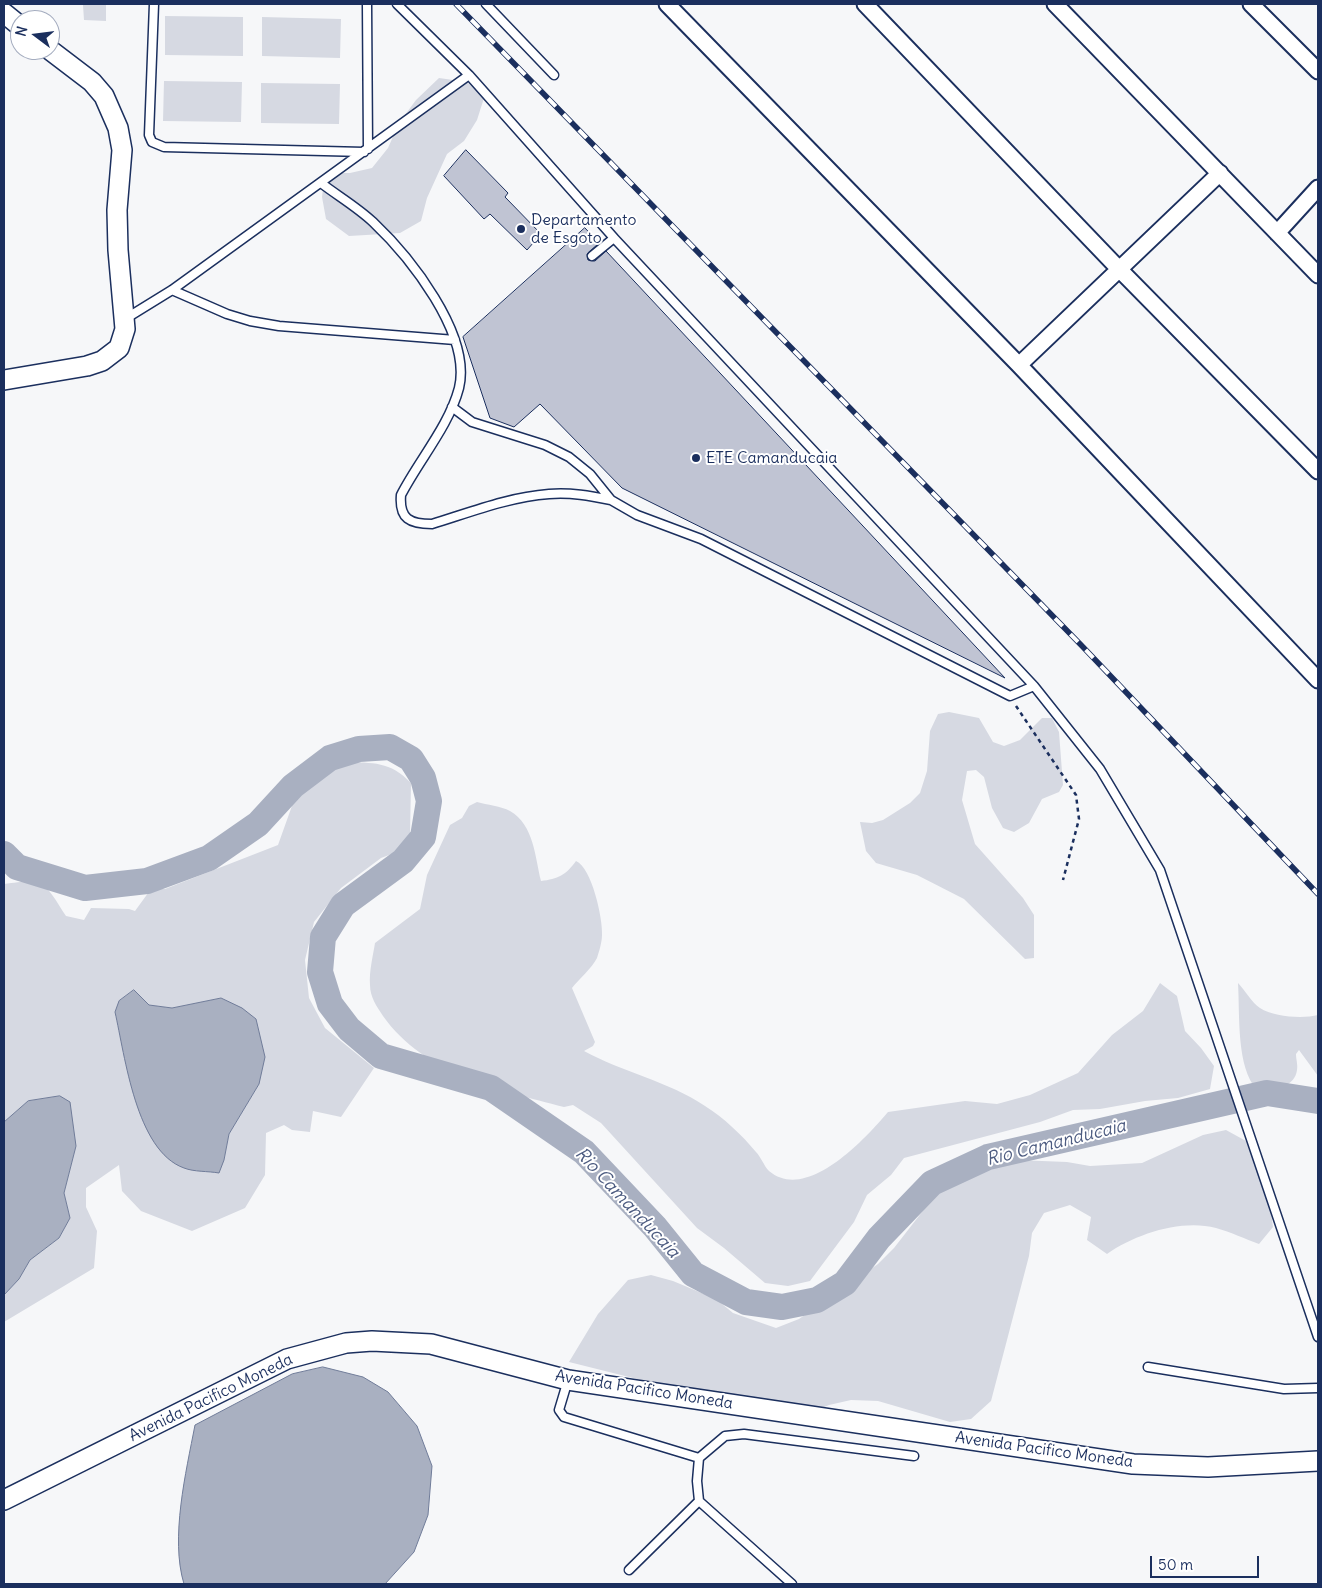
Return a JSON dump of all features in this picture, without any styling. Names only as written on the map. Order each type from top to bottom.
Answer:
[{"type":"street","points":[[667,4],[1019,365],[1318,680]]},
{"type":"street","points":[[865,4],[1119,269],[1318,471]]},
{"type":"street","points":[[1055,4],[1318,275]]},
{"type":"street","points":[[1251,4],[1318,72]]},
{"type":"street","points":[[4,380],[87,366],[102,361],[119,348],[124,338],[125,319],[118,250],[117,210],[122,150],[118,128],[104,96],[92,82],[60,58]]},
{"type":"street","points":[[1019,365],[1220,173]]},
{"type":"street","points":[[1277,233],[1318,188]]},
{"type":"street","name":"Avenida Pacifico Moneda","points":[[4,1500],[287,1359],[346,1344],[381,1341],[432,1344],[568,1380],[1133,1464],[1208,1467],[1318,1461]]},
{"type":"lane","points":[[154,4],[149,135],[152,142],[164,146],[366,151]]},
{"type":"lane","points":[[366,151],[367,4]]},
{"type":"lane","points":[[397,4],[469,75],[614,238],[1034,686],[1100,768],[1160,870],[1226,1059],[1318,1337]]},
{"type":"lane","points":[[486,4],[554,75]]},
{"type":"lane","points":[[125,319],[172,290],[469,75]]},
{"type":"lane","points":[[321,183],[371,220],[399,248],[431,291],[455,340],[460,363],[460,379],[452,408],[402,495],[400,508],[406,518],[418,524],[432,524],[517,498],[551,494],[582,495],[611,500],[659,525],[701,539],[1010,696],[1034,686]]},
{"type":"lane","points":[[592,256],[614,238]]},
{"type":"lane","points":[[172,290],[227,314],[250,321],[279,326],[455,340]]},
{"type":"lane","points":[[452,408],[472,422],[545,445],[569,457],[590,474],[611,500]]},
{"type":"lane","points":[[1148,1366],[1284,1389],[1318,1388]]},
{"type":"lane","points":[[568,1380],[559,1410],[564,1417],[699,1458]]},
{"type":"lane","points":[[792,1584],[699,1501],[697,1481],[699,1458],[725,1436],[744,1434],[914,1456]]},
{"type":"lane","points":[[629,1570],[699,1501]]},
{"type":"path","points":[[1010,696],[1076,795],[1079,819],[1063,880]]},
{"type":"shaded area","points":[[83,5],[106,5],[106,21],[84,20]]},
{"type":"shaded area","points":[[165,16],[243,17],[243,56],[165,55]]},
{"type":"shaded area","points":[[262,17],[341,19],[340,58],[262,56]]},
{"type":"shaded area","points":[[439,78],[467,82],[484,98],[477,120],[464,141],[447,154],[427,198],[421,221],[400,233],[349,236],[326,219],[322,197],[325,173],[350,173],[372,168],[388,148],[399,123],[416,100]]},
{"type":"shaded area","points":[[164,81],[242,82],[241,122],[163,121]]},
{"type":"shaded area","points":[[261,83],[340,84],[339,124],[261,123]]},
{"type":"shaded area","points":[[949,712],[979,718],[993,742],[1004,746],[1020,740],[1042,718],[1052,718],[1059,732],[1063,785],[1059,792],[1042,799],[1029,823],[1014,832],[1003,828],[992,808],[984,777],[976,770],[967,771],[962,800],[975,844],[1023,898],[1034,915],[1034,958],[1025,959],[964,899],[917,875],[876,863],[866,851],[860,822],[872,823],[883,820],[910,803],[920,793],[927,771],[930,731],[938,714]]},
{"type":"shaded area","points":[[345,762],[373,763],[396,771],[411,783],[410,835],[400,851],[381,858],[341,888],[314,922],[305,960],[309,998],[325,1028],[374,1068],[341,1117],[313,1111],[310,1132],[292,1130],[284,1125],[266,1133],[265,1175],[245,1208],[192,1231],[141,1211],[122,1191],[119,1165],[86,1188],[86,1207],[97,1231],[94,1268],[4,1322],[4,1295],[19,1279],[30,1260],[59,1238],[70,1218],[64,1193],[76,1146],[28,1101],[4,1122],[4,884],[28,882],[42,885],[48,889],[66,916],[84,920],[91,908],[129,909],[135,911],[151,889],[165,889],[278,845],[298,789],[317,775]],"holes":[[[134,990],[149,1005],[172,1008],[221,998],[256,1019],[259,1036],[259,1084],[229,1134],[224,1160]]]},
{"type":"shaded area","points":[[477,802],[506,809],[518,817],[524,824],[535,852],[541,881],[561,876],[576,861],[582,866],[592,883],[601,918],[601,944],[595,962],[572,988],[595,1042],[593,1046],[584,1051],[691,1097],[719,1116],[739,1133],[758,1154],[769,1171],[784,1179],[801,1179],[818,1173],[834,1163],[851,1151],[888,1112],[965,1101],[997,1104],[1030,1095],[1078,1073],[1112,1035],[1143,1011],[1160,983],[1177,996],[1185,1031],[1214,1066],[1210,1089],[1178,1098],[1145,1101],[1100,1109],[1073,1110],[1040,1122],[904,1158],[891,1175],[867,1195],[854,1222],[810,1281],[788,1286],[765,1283],[697,1228],[601,1123],[573,1105],[564,1107],[514,1094],[464,1077],[441,1066],[419,1052],[400,1036],[376,1005],[370,989],[375,943],[420,909],[427,875],[450,825],[462,818],[469,806]]},
{"type":"shaded area","points":[[1238,983],[1254,1003],[1266,1011],[1289,1016],[1305,1017],[1318,1015],[1318,1076],[1299,1050],[1296,1054],[1297,1070],[1292,1081],[1275,1089],[1257,1090],[1245,1068],[1242,1054]]},
{"type":"shaded area","points":[[1226,1130],[1246,1141],[1270,1205],[1273,1227],[1259,1244],[1216,1228],[1188,1225],[1159,1230],[1131,1240],[1107,1254],[1087,1240],[1091,1217],[1070,1205],[1044,1213],[1032,1233],[1029,1256],[991,1401],[971,1419],[950,1422],[878,1401],[851,1400],[829,1405],[808,1414],[661,1385],[569,1362],[598,1314],[628,1280],[651,1275],[673,1281],[716,1299],[733,1313],[776,1328],[799,1319],[878,1264],[894,1248],[936,1194],[955,1181],[995,1163],[1017,1160],[1067,1162],[1090,1166],[1142,1163],[1203,1135]]},
{"type":"water","points":[[134,990],[149,1005],[172,1008],[221,998],[242,1008],[256,1019],[265,1057],[259,1084],[229,1134],[224,1160],[219,1173],[184,1168],[168,1158],[154,1143],[144,1123],[135,1100],[115,1012],[119,1001]]},
{"type":"water","points":[[60,1096],[70,1102],[76,1146],[64,1193],[70,1218],[59,1238],[30,1260],[19,1279],[4,1295],[4,1122],[28,1101]]},
{"type":"water","points":[[323,1367],[363,1377],[388,1392],[417,1426],[432,1466],[428,1515],[414,1552],[385,1584],[184,1584],[180,1566],[179,1526],[184,1484],[195,1425],[292,1374]]},
{"type":"building","points":[[466,150],[508,193],[505,197],[541,234],[527,250],[490,214],[484,219],[444,176]]},
{"type":"building","name":"ETE Camanducaia","points":[[585,228],[599,243],[587,254],[588,260],[595,261],[606,251],[1005,678],[622,488],[540,404],[514,427],[490,418],[463,337]]},
{"type":"waterway","name":"Rio Camanducaia","points":[[4,854],[17,867],[85,888],[147,881],[209,858],[258,824],[293,786],[330,758],[359,749],[390,747],[411,759],[423,778],[429,801],[423,837],[403,861],[343,905],[323,937],[320,972],[330,1004],[349,1029],[381,1056],[491,1088],[584,1152],[655,1227],[693,1274],[746,1302],[782,1307],[817,1300],[845,1283],[879,1238],[932,1183],[988,1157],[1267,1093],[1318,1101]]},
{"type":"railway","points":[[456,4],[1083,647],[1318,894]]},
{"type":"place","name":"Departamento de Esgoto","points":[[521,229]]},
{"type":"place","name":"ETE Camanducaia","points":[[696,458]]}]
